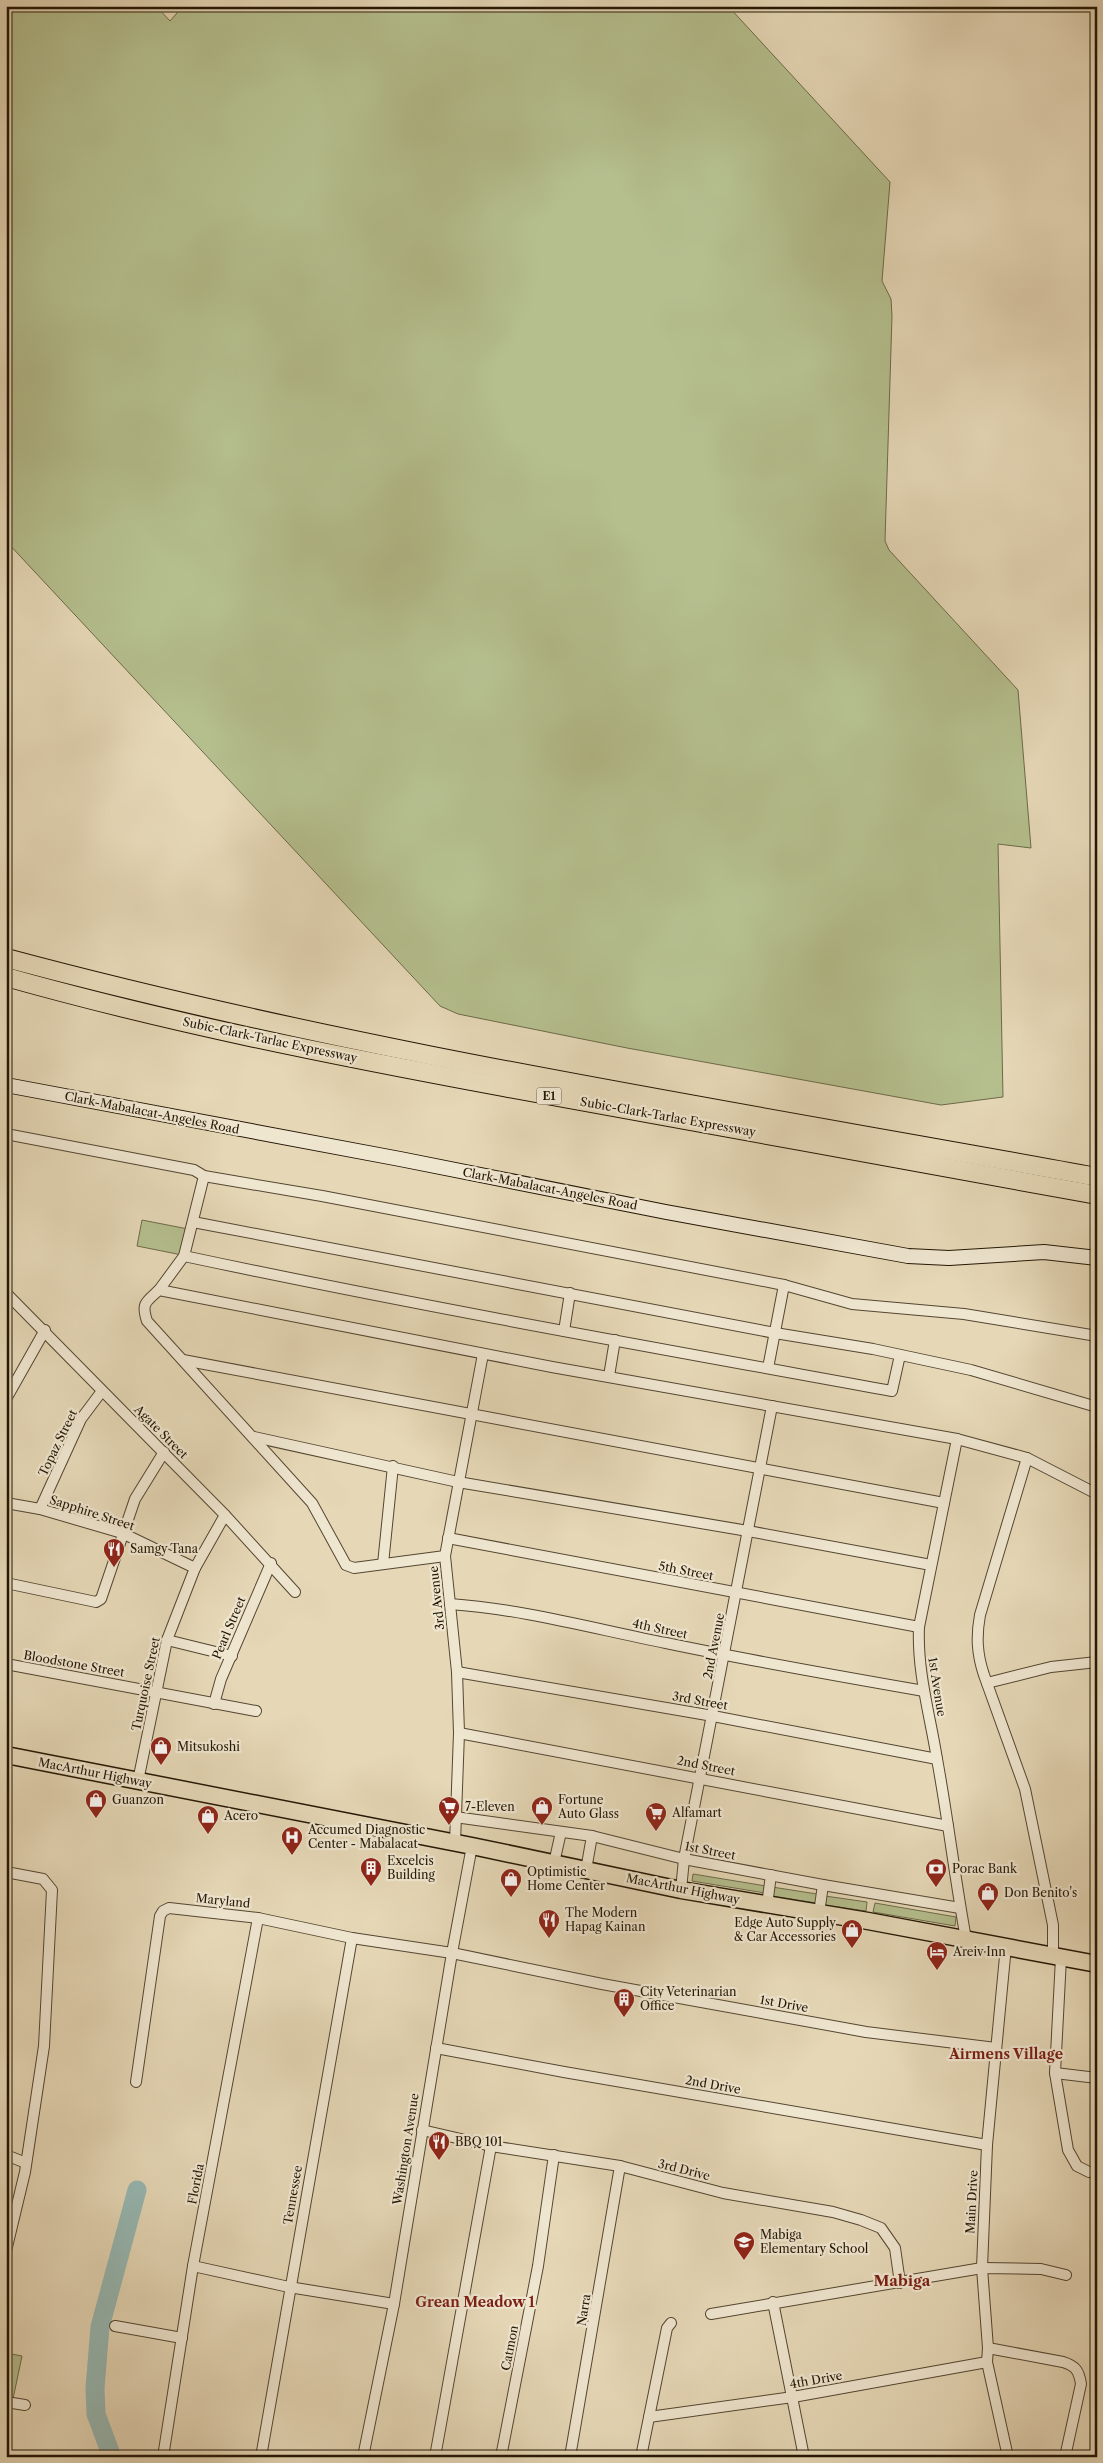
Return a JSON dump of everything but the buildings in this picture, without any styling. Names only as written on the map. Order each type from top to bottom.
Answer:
[{"type":"highway","name":"Subic-Clark-Tarlac Expressway","points":[[6,958],[167,999],[299,1029],[639,1094],[1097,1177]]},
{"type":"highway","name":"Subic-Clark-Tarlac Expressway","points":[[6,976],[154,1015],[334,1054],[695,1123],[1097,1195]]},
{"type":"highway","name":"MacArthur Highway","points":[[6,1755],[472,1846],[681,1890],[1006,1946],[1097,1964]]},
{"type":"main road","name":"Clark-Mabalacat-Angeles Road","points":[[6,1085],[400,1159],[666,1212],[908,1256],[949,1258],[1044,1252],[1097,1258]]},
{"type":"street","points":[[6,1134],[194,1170],[204,1176],[322,1196],[784,1286],[852,1304],[964,1314],[1097,1336]]},
{"type":"street","points":[[204,1176],[184,1256],[159,1290],[146,1302],[143,1312],[147,1321],[312,1503],[346,1565],[354,1568],[445,1556]]},
{"type":"street","points":[[193,1222],[900,1355],[972,1370],[1097,1407]]},
{"type":"street","points":[[184,1256],[306,1282],[892,1391],[900,1355]]},
{"type":"street","points":[[768,1368],[784,1286]]},
{"type":"street","points":[[159,1290],[483,1354],[957,1439],[1026,1458],[1097,1494]]},
{"type":"street","name":"Agate Street","points":[[6,1293],[45,1330],[225,1514],[271,1563],[295,1592]]},
{"type":"street","points":[[564,1331],[570,1293]]},
{"type":"street","points":[[6,1399],[45,1330]]},
{"type":"street","points":[[609,1376],[615,1340]]},
{"type":"street","name":"3rd Avenue","points":[[455,1843],[459,1733],[457,1672],[445,1556],[483,1354]]},
{"type":"street","points":[[184,1360],[944,1503]]},
{"type":"street","name":"Topaz Street","points":[[40,1509],[77,1427],[102,1390]]},
{"type":"street","name":"2nd Avenue","points":[[681,1890],[684,1859],[772,1406]]},
{"type":"street","points":[[254,1437],[393,1466],[458,1482],[748,1530],[931,1565]]},
{"type":"street","name":"1st Avenue","points":[[957,1439],[919,1627],[918,1643],[924,1691],[937,1758],[966,1939]]},
{"type":"street","points":[[6,1584],[96,1602],[100,1599],[134,1499],[164,1452]]},
{"type":"street","points":[[1026,1458],[980,1615],[976,1638],[978,1657],[1025,1789],[1053,1925],[1057,1957],[1055,2073],[1068,2150],[1077,2166],[1088,2172]]},
{"type":"street","points":[[383,1564],[393,1466]]},
{"type":"street","name":"Sapphire Street","points":[[6,1502],[40,1509],[122,1533],[195,1568]]},
{"type":"street","name":"Turquoise Street","points":[[138,1781],[167,1640],[195,1568],[225,1514]]},
{"type":"street","name":"5th Street","points":[[448,1538],[919,1627]]},
{"type":"street","name":"Pearl Street","points":[[214,1704],[271,1563]]},
{"type":"street","name":"4th Street","points":[[450,1604],[476,1606],[530,1615],[724,1655],[924,1691]]},
{"type":"street","points":[[167,1640],[232,1656]]},
{"type":"street","points":[[987,1683],[1051,1667],[1097,1662]]},
{"type":"street","name":"Bloodstone Street","points":[[6,1664],[256,1712]]},
{"type":"street","name":"3rd Street","points":[[457,1672],[713,1716],[937,1758]]},
{"type":"street","name":"2nd Street","points":[[459,1733],[948,1826]]},
{"type":"street","name":"1st Street","points":[[455,1817],[592,1836],[684,1859],[960,1908]]},
{"type":"street","points":[[554,1863],[561,1832]]},
{"type":"street","points":[[586,1870],[592,1836]]},
{"type":"street","name":"Washington Avenue","points":[[363,2457],[394,2304],[452,1953],[472,1846]]},
{"type":"street","points":[[6,1872],[43,1879],[52,1890],[44,2046],[26,2163],[6,2251]]},
{"type":"street","points":[[767,1905],[771,1875]]},
{"type":"street","points":[[819,1913],[823,1885]]},
{"type":"street","name":"Maryland","points":[[136,2082],[159,1925],[163,1911],[168,1908],[258,1918],[352,1938],[452,1953]]},
{"type":"street","name":"Florida","points":[[163,2457],[193,2266],[258,1918]]},
{"type":"street","name":"Tennessee","points":[[261,2457],[289,2287],[352,1938]]},
{"type":"street","name":"Main Drive","points":[[1006,1946],[988,2145],[982,2268],[988,2348],[987,2362],[1008,2457]]},
{"type":"street","name":"1st Drive","points":[[452,1953],[602,1984],[866,2032],[996,2048]]},
{"type":"street","name":"2nd Drive","points":[[436,2048],[988,2145]]},
{"type":"street","points":[[1055,2073],[1097,2078]]},
{"type":"street","name":"3rd Drive","points":[[422,2130],[490,2146],[620,2166],[723,2193],[833,2212],[881,2228],[895,2248],[900,2283]]},
{"type":"street","points":[[435,2457],[490,2146]]},
{"type":"street","name":"Catmon","points":[[501,2457],[538,2266],[554,2155]]},
{"type":"street","points":[[6,2156],[26,2163]]},
{"type":"street","name":"Narra","points":[[570,2457],[620,2166]]},
{"type":"street","points":[[193,2266],[289,2287],[394,2304]]},
{"type":"street","points":[[711,2314],[982,2268],[1041,2269],[1066,2275]]},
{"type":"street","points":[[773,2302],[804,2457]]},
{"type":"street","points":[[641,2457],[667,2328],[671,2323]]},
{"type":"street","points":[[115,2326],[182,2338]]},
{"type":"street","points":[[988,2348],[1074,2365],[1079,2373],[1081,2384],[1065,2457]]},
{"type":"street","name":"4th Drive","points":[[649,2418],[793,2397],[987,2362]]},
{"type":"street","points":[[6,2402],[25,2405]]},
{"type":"green space","points":[[6,6],[156,6],[170,21],[183,6],[728,6],[890,182],[882,281],[891,299],[892,316],[885,541],[889,550],[1018,690],[1031,848],[998,844],[1003,1097],[941,1105],[627,1048],[458,1014],[440,1006],[6,541]]},
{"type":"green space","points":[[142,1220],[188,1229],[182,1255],[137,1246]]},
{"type":"green space","points":[[693,1874],[766,1886],[765,1893],[692,1881]]},
{"type":"green space","points":[[772,1887],[817,1894],[816,1903],[770,1896]]},
{"type":"green space","points":[[825,1896],[867,1902],[866,1911],[824,1905]]},
{"type":"green space","points":[[875,1903],[956,1917],[955,1926],[873,1912]]},
{"type":"green space","points":[[6,2353],[22,2356],[13,2399],[6,2398]]},
{"type":"waterway","points":[[112,2457],[96,2414],[95,2388],[100,2327],[137,2190]]},
{"type":"place","name":"Samgy Tana","points":[[114,1568]]},
{"type":"place","name":"Mitsukoshi","points":[[161,1766]]},
{"type":"place","name":"Guanzon","points":[[96,1819]]},
{"type":"place","name":"7-Eleven","points":[[449,1826]]},
{"type":"place","name":"Fortune Auto Glass","points":[[542,1826]]},
{"type":"place","name":"Alfamart","points":[[656,1832]]},
{"type":"place","name":"Acero","points":[[208,1835]]},
{"type":"place","name":"Accumed Diagnostic Center - Mabalacat","points":[[292,1856]]},
{"type":"place","name":"Excelcis Building","points":[[371,1887]]},
{"type":"place","name":"Porac Bank","points":[[936,1888]]},
{"type":"place","name":"Optimistic Home Center","points":[[511,1898]]},
{"type":"place","name":"Don Benito's","points":[[988,1912]]},
{"type":"place","name":"The Modern Hapag Kainan","points":[[549,1939]]},
{"type":"place","name":"Edge Auto Supply & Car Accessories","points":[[852,1949]]},
{"type":"place","name":"Areiv Inn","points":[[937,1971]]},
{"type":"place","name":"City Veterinarian Office","points":[[624,2018]]},
{"type":"place","name":"BBQ 101","points":[[439,2161]]},
{"type":"place","name":"Mabiga Elementary School","points":[[744,2261]]},
{"type":"district","name":"Airmens Village","points":[[1006,2054]]},
{"type":"district","name":"Mabiga","points":[[902,2281]]},
{"type":"district","name":"Grean Meadow 1","points":[[475,2302]]}]
